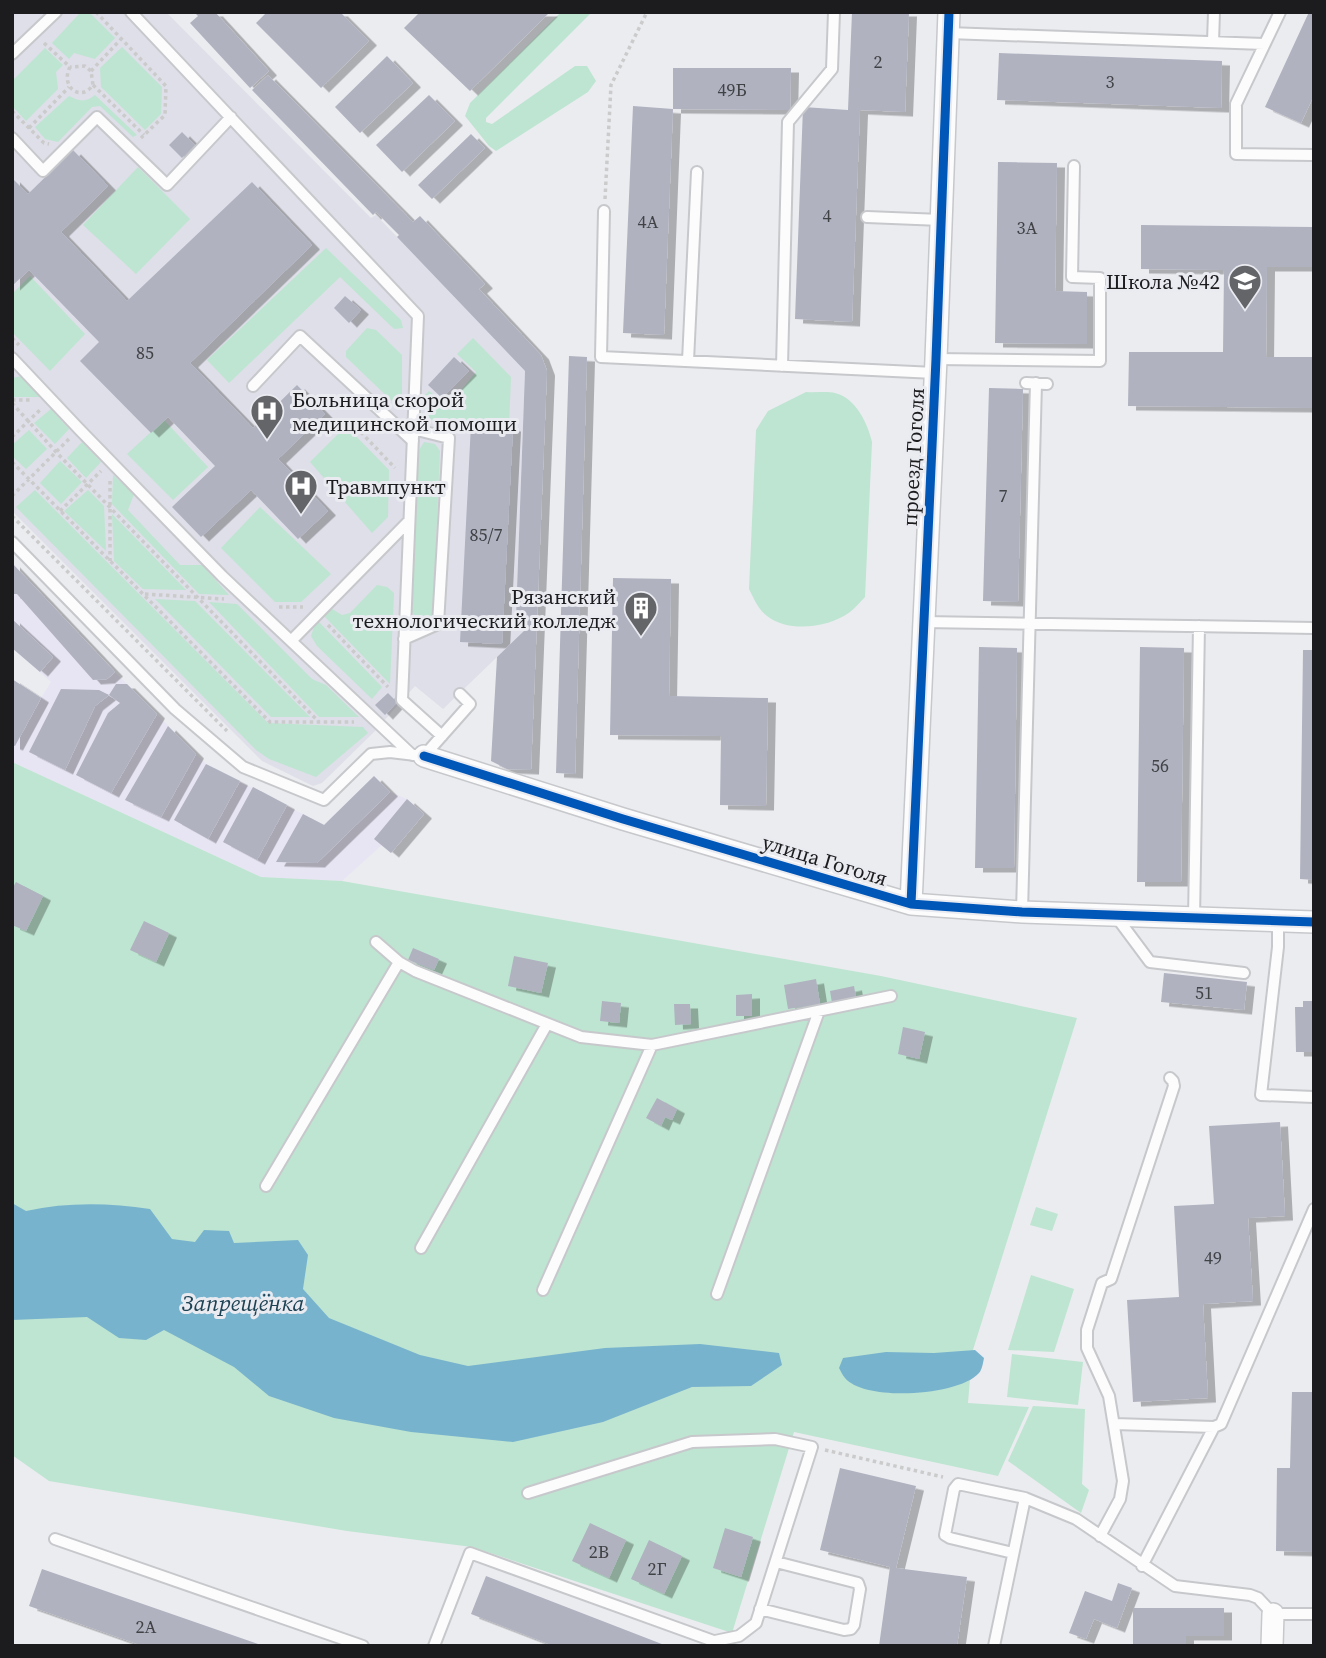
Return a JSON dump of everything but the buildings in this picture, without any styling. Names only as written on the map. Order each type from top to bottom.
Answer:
[{"type":"street","name":"проезд Гоголя","points":[[911,904],[948,23]]},
{"type":"street","name":"улица Гоголя","points":[[418,755],[911,904],[1022,912],[1314,922]]},
{"type":"street","points":[[1272,1646],[1273,1614]]},
{"type":"lane","points":[[14,50],[56,12]]},
{"type":"lane","points":[[131,12],[418,316],[401,700],[442,736]]},
{"type":"lane","points":[[782,366],[788,122],[832,69],[834,12]]},
{"type":"lane","points":[[1213,42],[1214,12]]},
{"type":"lane","points":[[1280,12],[1236,104],[1236,154],[1314,155]]},
{"type":"lane","points":[[948,23],[1264,44]]},
{"type":"lane","points":[[12,138],[43,171],[97,117],[167,185],[231,117]]},
{"type":"lane","points":[[604,211],[601,357],[782,366],[935,366],[1100,360],[1100,278],[1072,276],[1074,166]]},
{"type":"lane","points":[[688,361],[697,172]]},
{"type":"lane","points":[[867,217],[941,220]]},
{"type":"lane","points":[[253,386],[300,336],[413,441]]},
{"type":"lane","points":[[12,358],[222,576],[378,723],[418,755]]},
{"type":"lane","points":[[1022,912],[1036,383]]},
{"type":"lane","points":[[404,639],[438,625],[449,438],[413,429]]},
{"type":"lane","points":[[291,641],[409,521]]},
{"type":"lane","points":[[12,542],[175,709],[243,767],[324,800],[371,754],[390,752],[418,755],[442,736],[470,704],[460,694]]},
{"type":"lane","points":[[923,622],[1314,628]]},
{"type":"lane","points":[[1194,919],[1199,626]]},
{"type":"lane","points":[[1115,915],[1150,962],[1244,973]]},
{"type":"lane","points":[[1278,920],[1278,947],[1262,1095],[1314,1097]]},
{"type":"lane","points":[[376,942],[399,962],[415,971],[581,1037],[652,1045],[891,996]]},
{"type":"lane","points":[[266,1186],[399,962]]},
{"type":"lane","points":[[717,1294],[819,1011]]},
{"type":"lane","points":[[421,1248],[547,1024]]},
{"type":"lane","points":[[543,1290],[652,1045]]},
{"type":"lane","points":[[1100,1536],[1123,1490],[1109,1396],[1087,1348],[1087,1330],[1102,1283],[1111,1279],[1174,1086],[1170,1078]]},
{"type":"lane","points":[[1114,1424],[1214,1427],[1221,1424],[1314,1209]]},
{"type":"lane","points":[[1142,1566],[1214,1427]]},
{"type":"lane","points":[[528,1493],[692,1442],[775,1439],[813,1447],[756,1623],[739,1636],[715,1642]]},
{"type":"lane","points":[[1013,1553],[945,1535],[954,1489],[958,1484],[1025,1498],[1076,1519],[1175,1586],[1258,1598],[1273,1614],[1314,1614]]},
{"type":"lane","points":[[994,1646],[1025,1498]]},
{"type":"lane","points":[[55,1539],[363,1646]]},
{"type":"lane","points":[[434,1646],[470,1553],[696,1641],[728,1646]]},
{"type":"lane","points":[[760,1609],[844,1630],[851,1629],[854,1625],[860,1589],[858,1583],[776,1562]]},
{"type":"path","points":[[96,12],[166,86],[165,115],[140,139],[131,140]]},
{"type":"path","points":[[604,211],[611,85],[647,12]]},
{"type":"path","points":[[91,71],[121,39]]},
{"type":"path","points":[[43,42],[70,68]]},
{"type":"path","points":[[70,68],[85,66],[91,71],[93,85],[144,135]]},
{"type":"path","points":[[70,68],[66,75],[69,87],[81,94],[93,85]]},
{"type":"path","points":[[29,128],[69,87]]},
{"type":"path","points":[[12,111],[44,143],[52,145]]},
{"type":"path","points":[[12,402],[51,400]]},
{"type":"path","points":[[12,438],[51,400]]},
{"type":"path","points":[[12,402],[56,452],[319,722]]},
{"type":"path","points":[[356,428],[396,466],[395,479]]},
{"type":"path","points":[[12,496],[79,429]]},
{"type":"path","points":[[12,462],[270,722],[378,723]]},
{"type":"path","points":[[60,511],[110,462]]},
{"type":"path","points":[[110,462],[110,561]]},
{"type":"path","points":[[12,516],[228,732]]},
{"type":"path","points":[[813,1447],[942,1476],[958,1484]]},
{"type":"shaded area","name":"Больница скорой медицинской помощи","points":[[12,12],[166,12],[371,218],[376,215],[525,371],[516,616],[527,628],[443,709],[415,686],[374,732],[322,783],[313,786],[262,761],[12,511]]},
{"type":"shaded area","points":[[13,564],[206,764],[324,825],[374,776],[390,792],[407,799],[424,814],[391,853],[382,845],[342,881],[261,877],[12,762],[12,679],[41,698],[51,682],[12,648]]},
{"type":"green space","points":[[89,12],[115,38],[95,59],[74,53],[69,59],[52,43],[79,14]]},
{"type":"green space","points":[[561,12],[592,12],[486,118],[486,122],[492,124],[575,66],[587,66],[596,81],[588,92],[496,151],[465,116],[470,103]]},
{"type":"green space","points":[[122,47],[162,87],[161,114],[145,130],[101,87],[100,68]]},
{"type":"green space","points":[[45,48],[63,65],[56,72],[58,89],[26,121],[12,106],[12,81]]},
{"type":"green space","points":[[95,95],[137,135],[133,137],[100,106],[92,107],[58,142],[45,139],[35,127],[69,96],[82,100]]},
{"type":"green space","points":[[138,167],[190,219],[136,274],[83,225]]},
{"type":"green space","points":[[326,248],[401,320],[403,328],[394,329],[340,277],[229,383],[207,360]]},
{"type":"green space","points":[[30,276],[85,334],[50,371],[12,332],[12,294]]},
{"type":"green space","points":[[367,328],[376,330],[402,355],[402,404],[397,406],[346,357],[346,351]]},
{"type":"green space","points":[[473,338],[511,377],[509,426],[449,426],[434,422],[427,414],[424,396],[429,391],[448,406],[476,372],[457,354]]},
{"type":"green space","points":[[22,376],[42,397],[12,397],[12,378]]},
{"type":"green space","points":[[806,392],[835,393],[849,400],[864,420],[872,442],[865,597],[852,610],[831,622],[797,626],[786,625],[767,616],[749,589],[756,430],[768,411]]},
{"type":"green space","points":[[51,409],[69,429],[55,444],[34,423]]},
{"type":"green space","points":[[164,420],[208,467],[173,500],[127,454]]},
{"type":"green space","points":[[346,426],[389,470],[388,517],[372,533],[310,462]]},
{"type":"green space","points":[[29,430],[47,449],[26,469],[12,456],[12,445]]},
{"type":"green space","points":[[82,442],[101,462],[86,478],[67,458]]},
{"type":"green space","points":[[424,442],[435,444],[440,451],[433,612],[424,622],[416,618],[411,611],[419,450]]},
{"type":"green space","points":[[60,461],[82,482],[61,504],[40,483]]},
{"type":"green space","points":[[113,475],[134,494],[128,510],[180,565],[202,565],[229,595],[199,594],[112,504]]},
{"type":"green space","points":[[35,490],[268,723],[363,727],[368,733],[316,777],[269,759],[256,750],[16,507]]},
{"type":"green space","points":[[88,490],[104,506],[106,551],[64,511]]},
{"type":"green space","points":[[260,507],[331,574],[301,602],[275,602],[221,548]]},
{"type":"green space","points":[[112,514],[186,590],[143,589],[114,561]]},
{"type":"green space","points":[[377,585],[387,587],[394,593],[390,684],[324,616],[332,609],[342,615],[350,613]]},
{"type":"green space","points":[[155,599],[195,601],[310,717],[271,717]]},
{"type":"green space","points":[[209,602],[237,604],[312,679],[326,685],[359,717],[319,717]]},
{"type":"green space","points":[[319,622],[382,687],[372,699],[317,646],[311,636]]},
{"type":"green space","points":[[12,762],[261,877],[342,881],[881,976],[1077,1018],[972,1353],[968,1403],[1029,1407],[998,1476],[794,1432],[732,1633],[472,1547],[347,1531],[49,1481],[12,1455]]},
{"type":"green space","points":[[1036,1207],[1058,1214],[1052,1231],[1030,1225]]},
{"type":"green space","points":[[1031,1275],[1074,1289],[1054,1352],[1008,1350]]},
{"type":"green space","points":[[1012,1354],[1083,1362],[1078,1405],[1007,1397]]},
{"type":"green space","points":[[1033,1406],[1085,1409],[1082,1484],[1089,1490],[1081,1513],[1008,1461]]},
{"type":"water","name":"Запрещёнка","points":[[12,1203],[26,1211],[88,1204],[150,1209],[172,1239],[195,1242],[204,1230],[229,1231],[234,1243],[298,1240],[308,1255],[303,1289],[329,1318],[420,1355],[468,1366],[605,1348],[700,1344],[779,1353],[782,1365],[751,1386],[692,1387],[603,1422],[513,1442],[411,1432],[334,1418],[269,1396],[234,1367],[164,1330],[146,1340],[119,1338],[87,1317],[12,1320]]},
{"type":"water","points":[[975,1350],[984,1358],[979,1373],[968,1381],[933,1391],[872,1391],[856,1386],[845,1378],[839,1368],[843,1358],[886,1352]]},
{"type":"cycle path","points":[[911,904],[949,12]]},
{"type":"cycle path","points":[[424,756],[623,819],[911,904],[1022,912],[1314,922]]},
{"type":"place","name":"Школа №42","points":[[1245,311]]},
{"type":"place","name":"Больница скорой медицинской помощи","points":[[267,441]]},
{"type":"place","name":"Травмпункт","points":[[301,516]]},
{"type":"place","name":"Рязанский технологический колледж","points":[[641,638]]}]
